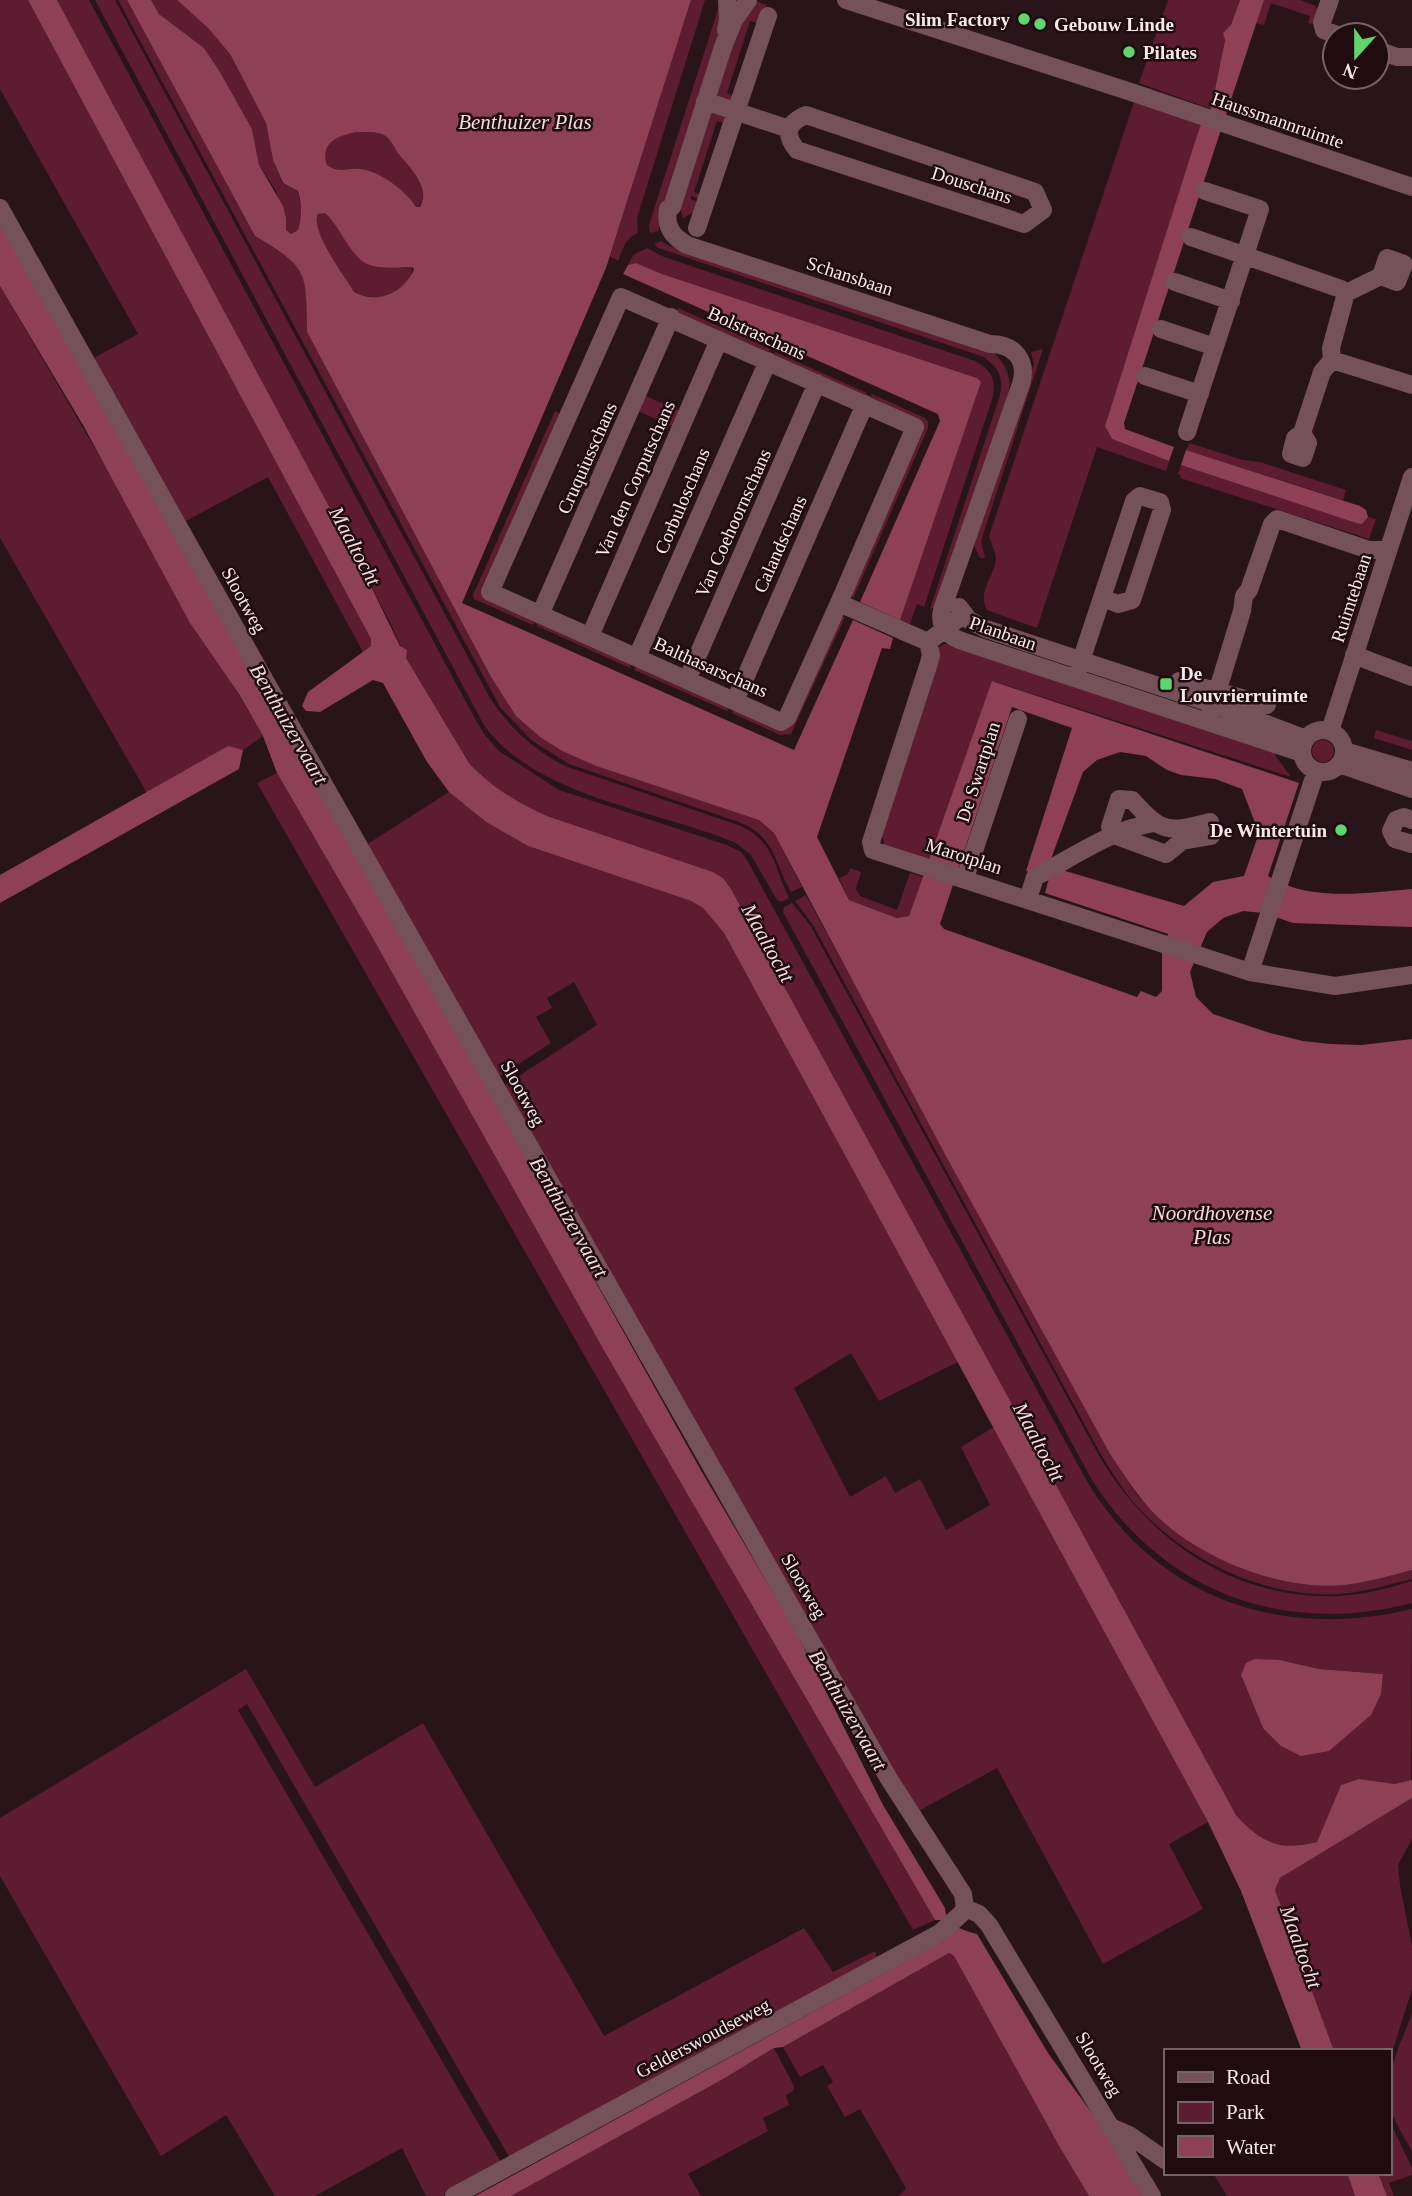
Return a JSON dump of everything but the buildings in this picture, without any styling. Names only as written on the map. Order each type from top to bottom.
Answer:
[{"type":"street","name":"Schansbaan","points":[[723,47],[728,19],[727,0]]},
{"type":"street","name":"Schansbaan","points":[[748,0],[734,20],[723,47],[671,207],[668,209],[667,225],[678,239],[696,247],[990,344],[1007,357],[1013,366],[1016,380],[1014,403],[957,570]]},
{"type":"street","name":"Haussmannruimte","points":[[846,0],[1412,187]]},
{"type":"street","points":[[1322,21],[1330,0]]},
{"type":"street","points":[[697,228],[768,16]]},
{"type":"street","points":[[1391,55],[1412,55]]},
{"type":"street","points":[[705,101],[789,129]]},
{"type":"street","name":"Douschans","points":[[806,115],[1035,192],[1043,210],[1024,224],[797,150],[789,141],[789,129],[794,120],[806,115]]},
{"type":"street","points":[[1187,432],[1260,209],[1205,191]]},
{"type":"street","name":"Slootweg","points":[[0,208],[889,1780],[962,1894],[963,1911],[979,1914],[989,1925],[1153,2196]]},
{"type":"street","points":[[1191,237],[1346,293]]},
{"type":"street","points":[[1302,433],[1322,372],[1332,360],[1331,348],[1346,293],[1381,276]]},
{"type":"street","points":[[1175,282],[1231,301]]},
{"type":"street","name":"Bolstraschans","points":[[540,615],[490,592],[621,297],[915,427],[838,603]]},
{"type":"street","name":"Cruquiusschans","points":[[540,615],[671,317]]},
{"type":"street","points":[[1161,329],[1215,347]]},
{"type":"street","name":"Van den Corputschans","points":[[590,636],[719,340]]},
{"type":"street","points":[[1332,360],[1412,385]]},
{"type":"street","name":"Corbuloschans","points":[[637,657],[768,361]]},
{"type":"street","points":[[1145,376],[1200,394]]},
{"type":"street","name":"Van Coehoornschans","points":[[687,680],[817,383]]},
{"type":"street","name":"Calandschans","points":[[735,701],[865,404]]},
{"type":"street","name":"Ruimtebaan","points":[[1330,731],[1412,477]]},
{"type":"street","points":[[1075,680],[1134,501],[1140,496],[1160,502],[1162,510],[1132,600],[1118,604],[1103,598]]},
{"type":"street","points":[[1208,722],[1242,611],[1244,596],[1249,590],[1272,524],[1277,519],[1370,550],[1388,550]]},
{"type":"street","name":"Planbaan","points":[[957,570],[958,605],[963,615],[986,629],[1081,661],[1215,698],[1304,746]]},
{"type":"street","name":"Planbaan","points":[[957,570],[941,616],[943,629],[955,639],[1208,722],[1304,746]]},
{"type":"street","points":[[838,603],[928,642],[963,615]]},
{"type":"street","name":"Balthasarschans","points":[[540,615],[781,722],[787,718],[838,603]]},
{"type":"street","name":"Marotplan","points":[[928,642],[931,655],[929,663],[871,842],[873,850],[963,878],[1030,894],[1160,943],[1250,972],[1335,986],[1412,975]]},
{"type":"street","points":[[1354,655],[1412,677]]},
{"type":"street","points":[[1176,680],[1215,698],[1267,705]]},
{"type":"street","name":"De Swartplan","points":[[963,878],[1018,719]]},
{"type":"street","points":[[1330,731],[1338,737],[1342,757],[1326,772],[1317,771],[1306,764],[1304,746],[1314,732],[1330,731]]},
{"type":"street","points":[[1342,757],[1412,771]]},
{"type":"street","points":[[1342,757],[1412,789]]},
{"type":"street","points":[[1250,972],[1317,771]]},
{"type":"street","points":[[1119,799],[1132,800],[1153,824],[1180,836],[1166,853],[1114,835],[1110,827],[1119,799]]},
{"type":"street","points":[[1412,820],[1404,817],[1396,820],[1391,831],[1395,839],[1412,844]]},
{"type":"street","points":[[1030,894],[1035,877],[1134,826],[1153,824]]},
{"type":"street","name":"Gelderswoudseweg","points":[[453,2196],[940,1933],[963,1911]]},
{"type":"street","name":"Slootweg","points":[[1113,2128],[1129,2135],[1164,2159]]},
{"type":"green space","points":[[0,0],[28,0],[371,639],[371,646],[363,652],[268,477],[186,521],[94,358],[138,334],[0,89]]},
{"type":"green space","points":[[57,0],[89,0],[484,734],[499,751],[559,790],[727,845],[741,852],[747,860],[1088,1483],[1117,1523],[1151,1556],[1188,1582],[1228,1602],[1271,1614],[1316,1619],[1363,1617],[1412,1609],[1411,1781],[1396,1784],[1359,1779],[1341,1785],[1317,1842],[1281,1845],[1272,1842],[1254,1833],[1236,1815],[731,889],[723,878],[713,872],[547,816],[496,787],[469,763],[406,658],[390,622]],"holes":[[[1280,1660],[1319,1669],[1383,1674],[1381,1694],[1263,1728],[1241,1675]]]},
{"type":"green space","points":[[95,0],[115,0],[497,709],[533,745],[565,766],[750,831],[767,847],[789,898],[781,902],[777,900],[751,855],[736,843],[568,786],[536,771],[509,751],[485,727]]},
{"type":"green space","points":[[118,0],[127,0],[255,236],[286,256],[301,273],[305,283],[307,332],[491,677],[516,715],[540,737],[562,751],[596,766],[759,820],[774,833],[802,887],[791,892],[767,842],[751,828],[569,764],[531,740],[500,707]]},
{"type":"green space","points":[[151,0],[177,0],[208,28],[230,54],[266,123],[273,160],[282,183],[298,191],[302,214],[298,230],[291,234],[286,230],[286,218],[276,191],[259,165],[252,129],[220,72],[204,48],[159,14]]},
{"type":"green space","points":[[691,0],[705,0],[637,218],[638,233],[627,241],[618,261],[610,256]]},
{"type":"green space","points":[[721,0],[724,19],[658,231],[650,233],[649,225]]},
{"type":"green space","points":[[1168,0],[1240,0],[1231,25],[1223,33],[1225,39],[1211,109],[1139,83]]},
{"type":"green space","points":[[1264,0],[1300,0],[1321,10],[1318,20],[1312,24],[1308,23],[1310,16],[1271,3],[1264,25],[1256,23]]},
{"type":"green space","points":[[756,1],[767,5],[757,23],[750,21],[727,93],[733,96],[731,102],[714,96],[736,27]]},
{"type":"green space","points":[[1135,99],[1202,121],[1105,426],[1112,439],[1169,461],[1166,471],[1097,447],[1037,628],[987,610],[984,603],[985,590],[996,559],[989,536]]},
{"type":"green space","points":[[709,111],[726,116],[725,123],[717,121],[694,192],[701,195],[699,199],[691,196],[691,199],[698,202],[696,211],[683,218],[680,209]]},
{"type":"green space","points":[[356,132],[378,133],[388,139],[421,185],[422,200],[419,207],[416,208],[377,176],[365,170],[336,169],[327,165],[325,157],[328,146],[337,138]]},
{"type":"green space","points":[[324,212],[354,251],[369,263],[382,268],[412,267],[406,284],[391,294],[381,296],[372,297],[354,292],[323,242],[317,222],[318,214]]},
{"type":"green space","points":[[661,241],[669,246],[992,351],[1001,361],[1009,377],[1008,397],[941,606],[930,609],[1000,395],[1000,378],[993,365],[984,357],[658,248],[654,244]]},
{"type":"green space","points":[[647,248],[664,257],[975,361],[989,371],[994,384],[993,396],[924,607],[917,604],[910,624],[900,620],[977,378],[662,274],[636,263],[628,265],[633,255]]},
{"type":"green space","points":[[0,286],[263,736],[243,750],[228,747],[147,793],[0,538]]},
{"type":"green space","points":[[678,308],[770,349],[768,355],[676,313]]},
{"type":"green space","points":[[1043,349],[981,541],[985,558],[980,558],[974,546],[1034,364],[1031,352]]},
{"type":"green space","points":[[775,352],[867,393],[865,398],[773,357]]},
{"type":"green space","points":[[872,394],[925,418],[928,428],[853,599],[851,593],[918,432],[870,400]]},
{"type":"green space","points":[[643,395],[681,411],[674,427],[636,410]]},
{"type":"green space","points":[[555,411],[562,414],[485,588],[535,620],[533,625],[474,599],[473,595]]},
{"type":"green space","points":[[1189,443],[1243,460],[1260,462],[1346,490],[1343,500],[1186,450]]},
{"type":"green space","points":[[1181,465],[1356,523],[1362,523],[1368,517],[1376,519],[1369,539],[1180,478],[1181,475],[1178,474]]},
{"type":"green space","points":[[842,617],[845,617],[791,734],[780,735],[732,713],[734,707],[780,726]]},
{"type":"green space","points":[[539,621],[632,662],[630,668],[537,626]]},
{"type":"green space","points":[[944,644],[953,644],[1276,749],[1275,755],[1291,777],[993,681],[929,859],[884,844],[881,831],[936,654]]},
{"type":"green space","points":[[637,665],[729,706],[727,711],[634,670]]},
{"type":"green space","points":[[1376,730],[1412,741],[1412,750],[1374,738]]},
{"type":"green space","points":[[1323,740],[1331,743],[1334,751],[1331,759],[1323,762],[1315,759],[1312,751],[1315,743]]},
{"type":"green space","points":[[277,773],[606,1354],[935,1920],[913,1930],[257,783]]},
{"type":"green space","points":[[449,792],[486,822],[528,846],[691,901],[703,908],[724,933],[958,1362],[879,1401],[851,1353],[794,1388],[850,1497],[886,1476],[895,1493],[920,1479],[946,1530],[990,1505],[961,1447],[994,1427],[1208,1822],[1169,1844],[1203,1909],[1103,1964],[997,1768],[915,1813],[503,1090],[507,1084],[597,1025],[574,982],[547,998],[552,1008],[536,1017],[551,1043],[500,1076],[495,1076],[366,845]]},
{"type":"green space","points":[[850,868],[861,872],[856,889],[860,896],[897,910],[910,873],[923,877],[909,916],[897,918],[849,900],[839,878],[848,874]]},
{"type":"green space","points":[[806,895],[1110,1454],[1137,1495],[1162,1521],[1320,1585],[1355,1582],[1412,1570],[1412,1579],[1339,1594],[1282,1590],[1227,1572],[1201,1558],[1155,1524],[1135,1504],[1099,1451],[813,925],[795,901]]},
{"type":"green space","points":[[792,903],[810,925],[1098,1454],[1142,1513],[1169,1538],[1198,1559],[1230,1576],[1264,1588],[1301,1595],[1339,1596],[1367,1593],[1412,1581],[1412,1603],[1364,1612],[1318,1614],[1273,1608],[1231,1596],[1191,1577],[1154,1552],[1121,1519],[1092,1480],[783,912],[784,907]]},
{"type":"green space","points":[[246,1669],[315,1787],[423,1723],[604,2036],[804,1928],[833,1972],[875,1951],[878,1960],[511,2160],[247,1704],[238,1710],[502,2164],[443,2196],[426,2196],[402,2148],[315,2196],[275,2196],[226,2115],[161,2156],[0,1876],[0,1818]]},
{"type":"green space","points":[[1412,1798],[1412,1839],[1398,1865],[1412,1946],[1412,1989],[1391,2056],[1391,2049],[1333,2049],[1275,1890],[1280,1878]]},
{"type":"green space","points":[[949,1953],[954,1956],[1089,2196],[899,2196],[906,2188],[860,2109],[845,2117],[827,2086],[833,2082],[823,2065],[800,2077],[783,2047]]},
{"type":"green space","points":[[1412,2013],[1412,2152],[1391,2111],[1391,2072]]},
{"type":"green space","points":[[774,2048],[794,2086],[793,2091],[786,2095],[789,2105],[763,2118],[768,2131],[688,2174],[701,2196],[511,2196],[725,2078]]},
{"type":"green space","points":[[1391,2124],[1412,2168],[1412,2175],[1389,2183],[1394,2196],[1387,2196],[1379,2175],[1391,2175]]},
{"type":"green space","points":[[1214,2175],[1348,2175],[1355,2196],[1227,2196]]},
{"type":"water","points":[[28,0],[57,0],[362,568],[400,646],[407,650],[406,658],[469,763],[496,787],[536,811],[713,872],[723,878],[731,889],[1236,1815],[1254,1832],[1272,1842],[1292,1846],[1304,1845],[1317,1842],[1341,1785],[1359,1779],[1395,1784],[1412,1780],[1412,1798],[1280,1878],[1275,1890],[1333,2049],[1301,2049],[1241,1891],[1208,1822],[724,933],[703,908],[691,901],[528,846],[486,822],[449,792],[427,762],[383,683],[373,680],[320,712],[306,711],[302,706],[308,692],[371,646],[371,639]]},
{"type":"water","points":[[127,0],[151,0],[159,14],[204,48],[252,129],[259,165],[283,206],[286,230],[291,234],[298,230],[299,225],[301,210],[298,191],[283,183],[273,160],[266,123],[230,54],[208,28],[177,0],[691,0],[606,268],[462,603],[794,750],[853,620],[893,638],[890,649],[882,648],[817,837],[849,900],[897,918],[909,916],[992,681],[1299,783],[1268,876],[1284,884],[1301,890],[1338,894],[1412,889],[1412,927],[1293,923],[1263,913],[1243,911],[1223,918],[1207,932],[1190,972],[1196,997],[1213,1014],[1270,1033],[1330,1044],[1362,1045],[1412,1039],[1412,1570],[1344,1585],[1321,1586],[1271,1578],[1201,1549],[1162,1521],[1147,1506],[1110,1454],[946,1156],[774,833],[759,820],[596,766],[562,751],[540,737],[516,716],[491,677],[307,332],[306,296],[301,274],[286,256],[255,236]],"holes":[[[374,132],[388,138],[421,185],[423,200],[420,207],[416,207],[399,188],[376,174],[360,169],[335,169],[327,165],[325,157],[328,146],[337,138]],[[325,213],[350,248],[367,264],[389,268],[412,267],[414,269],[404,285],[380,297],[363,296],[354,292],[323,242],[317,222],[318,214]],[[1012,707],[1072,728],[1026,871],[1049,878],[1045,893],[1168,934],[1162,952],[1162,991],[1156,997],[1141,991],[1137,997],[944,929],[940,924]],[[1120,752],[1146,756],[1167,770],[1181,775],[1215,779],[1242,789],[1259,833],[1244,876],[1213,882],[1184,906],[1062,870],[1051,859],[1083,772],[1097,760]]]},
{"type":"water","points":[[1240,0],[1264,0],[1124,423],[1125,429],[1174,447],[1169,461],[1112,439],[1105,426],[1202,121],[1211,109],[1225,40],[1223,33],[1231,25]]},
{"type":"water","points":[[0,217],[703,1474],[794,1628],[883,1805],[945,1908],[948,1919],[961,1929],[977,1934],[1048,2053],[1121,2153],[1145,2196],[1089,2196],[954,1956],[949,1953],[511,2196],[475,2196],[947,1939],[952,1930],[941,1920],[935,1920],[606,1354],[277,773],[263,736],[239,694],[190,623],[83,425],[0,286]]},
{"type":"water","points":[[636,263],[662,274],[977,378],[981,382],[900,620],[860,602],[940,421],[938,414],[623,274],[628,265]]},
{"type":"water","points":[[1186,450],[1360,506],[1366,510],[1368,517],[1362,524],[1356,523],[1181,465]]},
{"type":"water","points":[[228,746],[243,750],[239,769],[0,903],[0,875]]},
{"type":"water","points":[[1255,1659],[1280,1660],[1319,1669],[1383,1674],[1381,1694],[1371,1715],[1329,1751],[1301,1756],[1281,1746],[1263,1728],[1241,1675],[1246,1663]]},
{"type":"water","points":[[1348,2175],[1379,2175],[1387,2196],[1355,2196]]},
{"type":"place","name":"Slim Factory","points":[[1024,19]]},
{"type":"place","name":"Gebouw Linde","points":[[1040,24]]},
{"type":"place","name":"Pilates","points":[[1129,52]]},
{"type":"place","name":"De Louvrierruimte","points":[[1166,684]]},
{"type":"place","name":"De Wintertuin","points":[[1341,830]]},
{"type":"water label","name":"Benthuizer Plas","points":[[525,122]]},
{"type":"water label","name":"Maaltocht","points":[[355,546]]},
{"type":"water label","name":"Benthuizervaart","points":[[289,724]]},
{"type":"water label","name":"Maaltocht","points":[[768,943]]},
{"type":"water label","name":"Benthuizervaart","points":[[569,1217]]},
{"type":"water label","name":"Noordhovense Plas","points":[[1212,1225]]},
{"type":"water label","name":"Maaltocht","points":[[1039,1442]]},
{"type":"water label","name":"Benthuizervaart","points":[[848,1710]]},
{"type":"water label","name":"Maaltocht","points":[[1301,1947]]}]
